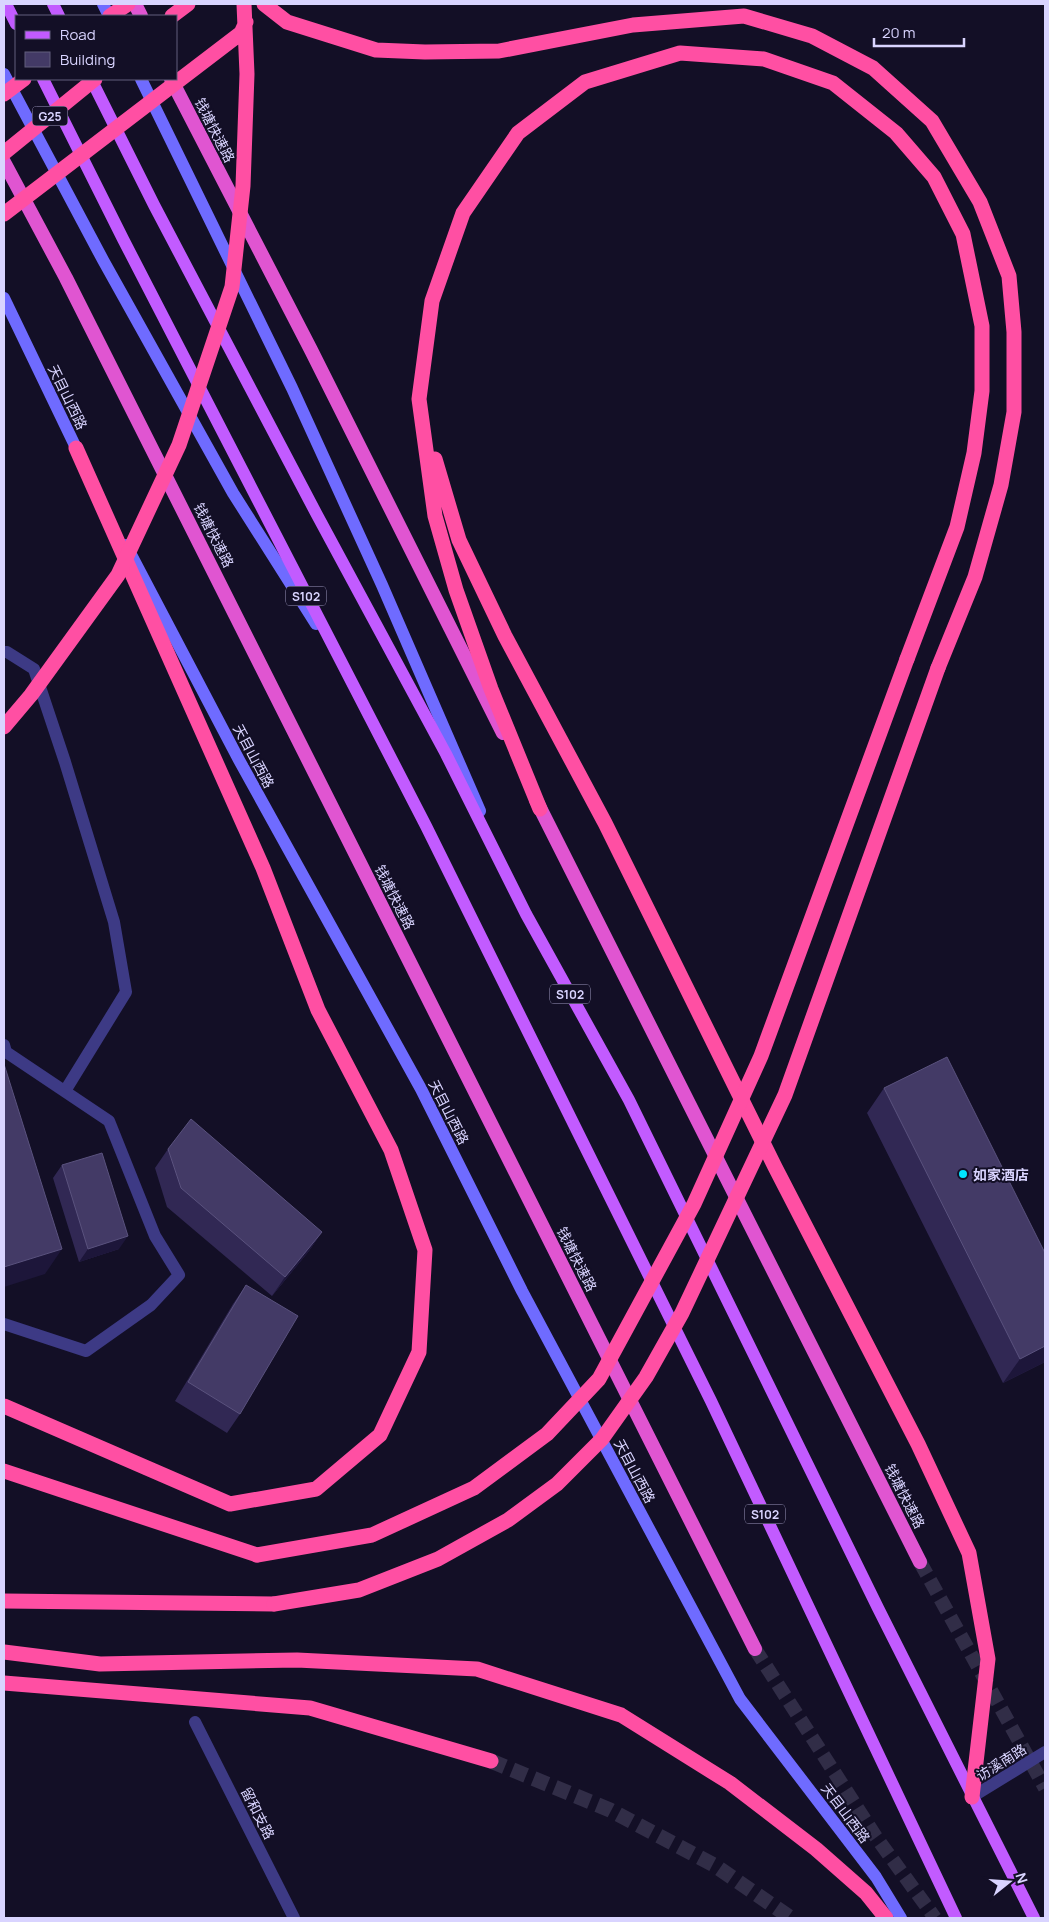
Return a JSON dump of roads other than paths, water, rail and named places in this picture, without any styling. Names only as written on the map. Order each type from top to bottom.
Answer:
[{"type":"highway","points":[[112,15],[128,4]]},
{"type":"highway","points":[[134,4],[140,15]]},
{"type":"highway","points":[[173,15],[188,4]]},
{"type":"highway","points":[[4,727],[31,695],[118,575],[179,445],[189,417],[232,287],[243,186],[247,74],[244,4]]},
{"type":"highway","points":[[4,214],[241,33],[254,4]]},
{"type":"highway","points":[[4,1601],[274,1604],[359,1590],[438,1559],[508,1520],[557,1484],[602,1439],[641,1385],[682,1313],[785,1095],[938,668],[975,577],[1001,485],[1014,412],[1014,332],[1009,276],[980,202],[932,121],[873,68],[812,36],[744,16],[633,24],[499,51],[425,52],[376,50],[287,22],[264,4]]},
{"type":"highway","points":[[4,1471],[257,1555],[372,1535],[474,1488],[547,1434],[599,1379],[694,1204],[761,1056],[957,527],[974,454],[982,390],[982,326],[963,234],[934,176],[896,133],[833,83],[764,59],[680,53],[585,82],[518,133],[464,213],[432,301],[419,399],[434,516],[456,590],[490,689],[540,809]]},
{"type":"highway","points":[[4,94],[23,80]]},
{"type":"highway","name":"G25","points":[[4,153],[94,80]]},
{"type":"highway","name":"钱塘快速路","points":[[172,80],[311,350],[920,1562]]},
{"type":"highway","name":"钱塘快速路","points":[[4,162],[66,278],[755,1649]]},
{"type":"highway","points":[[419,399],[459,540],[505,636],[605,824],[775,1167],[918,1444],[969,1552],[988,1659],[972,1797]]},
{"type":"highway","points":[[4,1406],[230,1504],[316,1489],[380,1436],[419,1352],[425,1250],[391,1150],[318,1010],[263,868],[76,448]]},
{"type":"highway","points":[[4,1652],[100,1664],[297,1660],[478,1669],[621,1716],[730,1783],[816,1849],[866,1893],[886,1918]]},
{"type":"highway","points":[[4,1683],[310,1708],[491,1761]]},
{"type":"main road","points":[[6,4],[15,22]]},
{"type":"main road","points":[[103,4],[109,15]]},
{"type":"main road","points":[[4,74],[103,260],[233,493],[336,654]]},
{"type":"main road","name":"S102","points":[[44,80],[132,257],[426,826],[707,1393],[956,1918]]},
{"type":"main road","name":"S102","points":[[92,80],[154,205],[316,513],[446,754],[526,914],[629,1100],[972,1797],[1034,1918]]},
{"type":"main road","points":[[141,80],[292,388],[382,584],[526,914]]},
{"type":"main road","name":"天目山西路","points":[[4,298],[76,448],[239,760],[421,1088],[522,1291],[740,1699],[876,1877],[901,1918]]},
{"type":"street","points":[[4,652],[34,669],[114,922],[126,992],[65,1091]]},
{"type":"street","points":[[4,1046],[6,1052],[109,1121],[155,1236],[179,1275],[151,1305],[86,1351],[4,1324]]},
{"type":"street","name":"留和支路","points":[[195,1722],[294,1918]]},
{"type":"street","name":"访溪南路","points":[[972,1797],[1045,1752]]},
{"type":"tunnel","points":[[920,1562],[1045,1788]]},
{"type":"tunnel","points":[[755,1649],[876,1837],[935,1918]]},
{"type":"tunnel","points":[[491,1761],[610,1810],[714,1865],[791,1918]]},
{"type":"place","name":"如家酒店","points":[[963,1174]]}]
